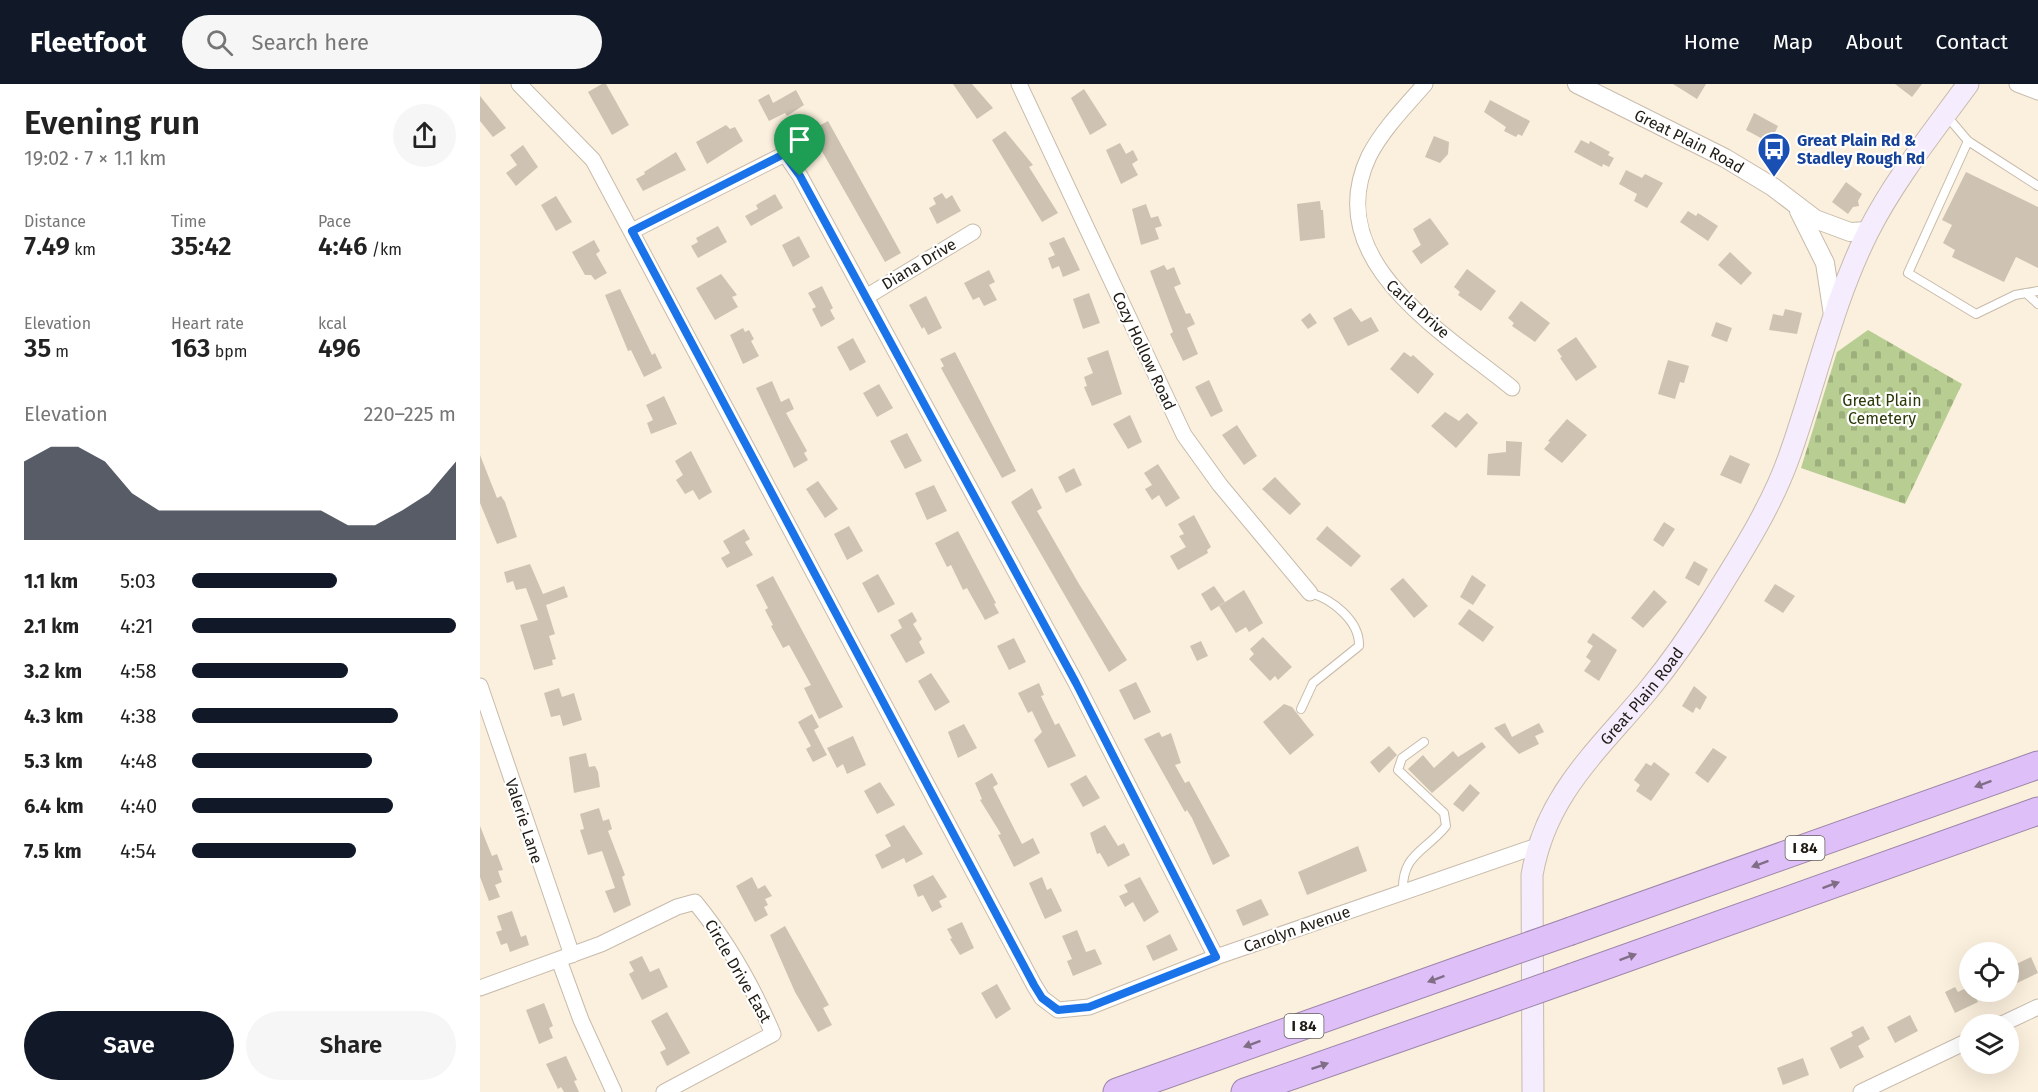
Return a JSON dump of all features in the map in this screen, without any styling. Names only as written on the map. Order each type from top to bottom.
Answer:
[{"type":"highway","name":"I 84","points":[[1117,1092],[2038,765]]},
{"type":"highway","points":[[1245,1092],[2038,811]]},
{"type":"main road","points":[[1868,231],[1908,165],[1968,84]]},
{"type":"main road","name":"Great Plain Road","points":[[1533,1092],[1531,903],[1537,846],[1561,797],[1584,765],[1652,687],[1686,641],[1764,510],[1788,459],[1833,315],[1868,231]]},
{"type":"street","name":"Cozy Hollow Road","points":[[1019,84],[1184,435],[1220,484],[1310,593]]},
{"type":"street","name":"Carla Drive","points":[[1425,84],[1378,141],[1368,159],[1361,180],[1358,205],[1361,230],[1368,252],[1395,292],[1512,388]]},
{"type":"street","points":[[2018,84],[2038,92]]},
{"type":"street","name":"Great Plain Road","points":[[1583,85],[1725,158],[1773,187],[1815,219],[1850,232],[1868,231]]},
{"type":"street","points":[[529,86],[593,160],[632,231],[784,154],[800,176],[1076,683],[1216,957]]},
{"type":"street","name":"Great Plain Road","points":[[1797,207],[1825,262],[1833,315]]},
{"type":"street","name":"Carolyn Avenue","points":[[632,231],[1034,985],[1042,998],[1058,1010],[1089,1007],[1216,957],[1537,846]]},
{"type":"street","name":"Diana Drive","points":[[866,297],[973,232]]},
{"type":"street","name":"Valerie Lane","points":[[480,686],[566,958],[581,1020],[614,1092]]},
{"type":"street","name":"Circle Drive East","points":[[566,958],[677,907],[695,902],[717,929],[762,1008],[773,1034],[664,1092]]},
{"type":"street","points":[[480,988],[566,958]]},
{"type":"street","points":[[2019,1016],[2038,1007]]},
{"type":"street","points":[[1862,1092],[1959,1045]]},
{"type":"lane","points":[[1945,114],[1968,141],[2038,186]]},
{"type":"lane","points":[[1968,141],[1908,273],[1976,314],[2026,293],[2038,291]]},
{"type":"lane","points":[[2026,293],[2038,304]]},
{"type":"lane","points":[[1301,709],[1313,683],[1359,646],[1359,636],[1348,618],[1323,597],[1310,593]]},
{"type":"lane","points":[[1403,892],[1402,874],[1412,856],[1436,838],[1446,826],[1444,813],[1398,770],[1402,758],[1424,742]]},
{"type":"green space","name":"Great Plain Cemetery","points":[[1868,330],[1962,384],[1905,504],[1801,468],[1837,352]]},
{"type":"building","points":[[606,84],[629,125],[612,135],[588,92]]},
{"type":"building","points":[[953,84],[972,84],[993,108],[977,119]]},
{"type":"building","points":[[1673,84],[1706,84],[1697,99]]},
{"type":"building","points":[[1895,84],[1922,84],[1912,97]]},
{"type":"building","points":[[1084,89],[1107,125],[1090,135],[1071,98]]},
{"type":"building","points":[[796,90],[804,105],[787,116],[785,113],[769,121],[758,100],[769,94],[773,103]]},
{"type":"building","points":[[480,96],[506,128],[493,137],[480,121]]},
{"type":"building","points":[[1490,100],[1530,121],[1522,136],[1518,134],[1516,137],[1504,131],[1506,127],[1484,112]]},
{"type":"building","points":[[1754,113],[1778,126],[1770,143],[1746,130]]},
{"type":"building","points":[[828,121],[901,253],[885,262],[819,146],[824,144],[815,128]]},
{"type":"building","points":[[726,125],[730,129],[735,127],[743,141],[707,164],[696,142]]},
{"type":"building","points":[[1005,131],[1033,165],[1029,167],[1058,213],[1042,222],[992,140]]},
{"type":"building","points":[[1434,136],[1449,142],[1448,154],[1440,163],[1425,157]]},
{"type":"building","points":[[1581,140],[1589,144],[1590,141],[1610,152],[1608,155],[1614,158],[1609,167],[1603,164],[1602,167],[1574,152]]},
{"type":"building","points":[[1120,143],[1126,154],[1133,150],[1138,160],[1132,164],[1138,175],[1121,184],[1106,150]]},
{"type":"building","points":[[523,145],[538,167],[516,186],[506,173],[517,165],[510,155]]},
{"type":"building","points":[[676,152],[686,170],[643,191],[636,179]]},
{"type":"building","points":[[1626,170],[1642,178],[1645,174],[1663,183],[1647,208],[1634,201],[1637,194],[1619,184]]},
{"type":"building","points":[[1966,172],[2038,207],[2038,268],[2016,257],[2004,282],[1952,257],[1955,250],[1943,243],[1952,225],[1942,220]]},
{"type":"building","points":[[1846,182],[1862,194],[1858,201],[1859,206],[1853,207],[1848,214],[1832,202]]},
{"type":"building","points":[[942,193],[946,199],[952,195],[961,211],[937,224],[929,208],[936,204],[933,198]]},
{"type":"building","points":[[775,194],[783,208],[751,226],[745,216],[758,209],[756,205]]},
{"type":"building","points":[[556,196],[572,222],[556,231],[541,205]]},
{"type":"building","points":[[1320,201],[1325,238],[1300,241],[1297,204]]},
{"type":"building","points":[[1146,204],[1151,218],[1158,216],[1162,226],[1155,228],[1159,239],[1141,245],[1132,209]]},
{"type":"building","points":[[1688,211],[1696,216],[1698,213],[1718,226],[1708,241],[1680,222]]},
{"type":"building","points":[[1430,218],[1449,244],[1421,264],[1412,251],[1421,245],[1413,229]]},
{"type":"building","points":[[718,226],[727,242],[698,258],[691,246],[698,242],[696,238]]},
{"type":"building","points":[[799,236],[810,257],[793,267],[782,245]]},
{"type":"building","points":[[1064,237],[1080,270],[1063,277],[1059,266],[1052,269],[1048,258],[1055,255],[1049,243]]},
{"type":"building","points":[[594,240],[600,251],[596,254],[607,273],[595,280],[591,275],[585,275],[572,252]]},
{"type":"building","points":[[1730,252],[1752,273],[1741,285],[1718,265]]},
{"type":"building","points":[[1164,265],[1167,270],[1174,267],[1181,284],[1174,287],[1186,314],[1190,313],[1195,324],[1187,328],[1198,354],[1183,361],[1170,334],[1173,332],[1150,271]]},
{"type":"building","points":[[1467,269],[1496,291],[1481,311],[1458,295],[1460,292],[1454,287]]},
{"type":"building","points":[[989,270],[995,282],[989,285],[997,300],[984,306],[979,297],[973,300],[964,283]]},
{"type":"building","points":[[721,274],[737,295],[732,297],[738,307],[715,320],[696,288]]},
{"type":"building","points":[[822,286],[833,308],[830,310],[835,319],[821,327],[812,309],[816,307],[808,293]]},
{"type":"building","points":[[620,289],[652,355],[655,353],[662,368],[644,377],[631,350],[628,351],[605,295]]},
{"type":"building","points":[[1089,293],[1100,323],[1083,329],[1073,299]]},
{"type":"building","points":[[926,296],[942,328],[928,335],[924,327],[922,329],[909,305]]},
{"type":"building","points":[[1521,301],[1550,323],[1535,342],[1512,326],[1514,323],[1508,318]]},
{"type":"building","points":[[1351,308],[1361,322],[1371,317],[1379,331],[1348,346],[1333,318]]},
{"type":"building","points":[[1785,309],[1802,313],[1797,334],[1769,330],[1773,314],[1783,316]]},
{"type":"building","points":[[1310,313],[1317,323],[1308,329],[1301,320]]},
{"type":"building","points":[[1716,322],[1732,328],[1727,342],[1711,336]]},
{"type":"building","points":[[743,328],[745,332],[749,330],[754,339],[751,341],[759,356],[743,364],[730,335]]},
{"type":"building","points":[[1576,337],[1597,367],[1576,381],[1557,350]]},
{"type":"building","points":[[853,338],[866,362],[850,371],[837,347]]},
{"type":"building","points":[[1108,350],[1122,394],[1092,406],[1084,387],[1087,386],[1084,377],[1093,373],[1087,358]]},
{"type":"building","points":[[955,352],[1016,471],[1002,478],[941,368],[944,366],[940,359]]},
{"type":"building","points":[[1404,352],[1411,357],[1413,355],[1434,374],[1418,394],[1390,369]]},
{"type":"building","points":[[1668,360],[1689,366],[1684,383],[1680,382],[1675,399],[1658,394]]},
{"type":"building","points":[[1209,380],[1223,411],[1211,417],[1195,387]]},
{"type":"building","points":[[772,381],[781,402],[789,398],[794,409],[786,413],[807,451],[804,453],[808,460],[794,468],[756,388]]},
{"type":"building","points":[[879,384],[893,408],[877,417],[863,393]]},
{"type":"building","points":[[664,396],[677,424],[651,434],[647,423],[653,420],[646,405]]},
{"type":"building","points":[[1445,412],[1459,421],[1467,413],[1478,423],[1456,448],[1431,426]]},
{"type":"building","points":[[1130,415],[1142,442],[1128,449],[1113,424]]},
{"type":"building","points":[[1567,419],[1587,435],[1562,463],[1544,449]]},
{"type":"building","points":[[1237,425],[1257,456],[1244,465],[1222,435]]},
{"type":"building","points":[[907,433],[922,461],[905,469],[890,441]]},
{"type":"building","points":[[1506,441],[1522,442],[1520,476],[1487,475],[1488,454],[1506,452]]},
{"type":"building","points":[[691,451],[712,492],[699,500],[693,490],[685,494],[676,480],[683,475],[675,461]]},
{"type":"building","points":[[480,455],[497,498],[501,496],[505,502],[517,537],[497,544],[480,503]]},
{"type":"building","points":[[1730,455],[1750,464],[1741,484],[1720,475]]},
{"type":"building","points":[[1158,464],[1180,498],[1166,507],[1159,495],[1152,500],[1145,489],[1152,485],[1144,473]]},
{"type":"building","points":[[1074,468],[1082,485],[1066,493],[1058,477]]},
{"type":"building","points":[[1275,477],[1301,504],[1290,515],[1262,489]]},
{"type":"building","points":[[818,481],[838,509],[825,518],[806,489]]},
{"type":"building","points":[[934,485],[947,511],[927,520],[915,493]]},
{"type":"building","points":[[1032,488],[1042,508],[1037,511],[1127,660],[1109,672],[1011,502]]},
{"type":"building","points":[[1194,515],[1211,547],[1207,550],[1208,553],[1178,570],[1170,556],[1186,547],[1179,536],[1184,534],[1178,524]]},
{"type":"building","points":[[1664,522],[1675,529],[1663,547],[1653,540]]},
{"type":"building","points":[[849,526],[863,551],[847,560],[834,534]]},
{"type":"building","points":[[1327,526],[1361,556],[1351,567],[1316,539]]},
{"type":"building","points":[[744,529],[750,539],[745,542],[753,555],[727,568],[721,558],[730,553],[723,541]]},
{"type":"building","points":[[958,531],[996,603],[994,604],[999,613],[985,620],[967,588],[963,590],[951,565],[947,567],[935,543]]},
{"type":"building","points":[[1694,561],[1708,569],[1699,586],[1685,578]]},
{"type":"building","points":[[530,564],[543,594],[564,586],[568,597],[546,605],[555,634],[549,636],[556,659],[552,660],[553,665],[534,670],[520,625],[538,620],[526,588],[516,590],[513,581],[507,583],[504,572]]},
{"type":"building","points":[[878,574],[895,604],[878,613],[862,583]]},
{"type":"building","points":[[1472,575],[1486,585],[1473,605],[1460,597]]},
{"type":"building","points":[[773,576],[843,707],[819,719],[804,688],[811,685],[789,645],[783,648],[771,626],[773,625],[765,610],[768,608],[756,585]]},
{"type":"building","points":[[1403,578],[1428,606],[1414,618],[1390,589]]},
{"type":"building","points":[[1775,584],[1795,596],[1783,613],[1764,601]]},
{"type":"building","points":[[1214,586],[1225,602],[1211,611],[1201,594]]},
{"type":"building","points":[[1244,590],[1263,623],[1249,632],[1246,627],[1236,633],[1219,606]]},
{"type":"building","points":[[1654,590],[1667,602],[1643,628],[1631,618]]},
{"type":"building","points":[[1469,609],[1494,627],[1483,642],[1458,624]]},
{"type":"building","points":[[912,612],[917,621],[913,624],[922,639],[919,642],[925,653],[906,663],[890,635],[902,628],[898,620]]},
{"type":"building","points":[[1593,633],[1617,650],[1599,681],[1584,671],[1591,661],[1586,657],[1593,646],[1587,642]]},
{"type":"building","points":[[1263,637],[1292,667],[1278,680],[1275,676],[1270,681],[1249,659],[1254,654],[1250,649]]},
{"type":"building","points":[[1014,638],[1026,662],[1009,670],[997,646]]},
{"type":"building","points":[[1201,641],[1208,656],[1197,661],[1190,646]]},
{"type":"building","points":[[931,673],[950,702],[935,711],[918,681]]},
{"type":"building","points":[[1136,682],[1151,712],[1134,720],[1119,690]]},
{"type":"building","points":[[1039,683],[1044,695],[1041,696],[1055,725],[1059,723],[1076,756],[1048,768],[1034,740],[1042,732],[1032,711],[1028,713],[1018,693]]},
{"type":"building","points":[[1694,686],[1707,697],[1700,710],[1696,707],[1693,713],[1682,706]]},
{"type":"building","points":[[559,688],[562,697],[574,693],[582,720],[563,726],[560,715],[551,717],[544,693]]},
{"type":"building","points":[[1284,704],[1292,707],[1314,735],[1290,755],[1263,722]]},
{"type":"building","points":[[812,714],[819,727],[814,730],[827,755],[813,762],[806,749],[811,746],[798,722]]},
{"type":"building","points":[[1505,723],[1512,737],[1539,723],[1544,732],[1535,736],[1539,744],[1519,754],[1494,728]]},
{"type":"building","points":[[964,724],[977,748],[958,758],[948,732]]},
{"type":"building","points":[[1159,732],[1162,737],[1171,733],[1181,763],[1175,765],[1185,783],[1189,781],[1230,856],[1213,865],[1192,818],[1187,810],[1185,812],[1144,739]]},
{"type":"building","points":[[853,736],[866,765],[847,774],[843,764],[837,768],[827,748]]},
{"type":"building","points":[[1482,742],[1486,747],[1432,793],[1408,769],[1423,755],[1434,768],[1453,751],[1458,757]]},
{"type":"building","points":[[1389,746],[1397,755],[1379,773],[1370,762]]},
{"type":"building","points":[[1713,748],[1727,757],[1708,783],[1695,773]]},
{"type":"building","points":[[586,753],[589,767],[595,766],[598,772],[600,787],[574,793],[569,757]]},
{"type":"building","points":[[1654,762],[1670,774],[1651,801],[1636,791],[1640,785],[1634,780],[1646,763],[1651,766]]},
{"type":"building","points":[[992,773],[998,784],[993,787],[1022,844],[1033,838],[1040,853],[1014,867],[998,835],[1001,834],[980,800],[982,799],[975,783]]},
{"type":"building","points":[[1086,775],[1100,798],[1083,807],[1070,784]]},
{"type":"building","points":[[880,782],[895,805],[877,814],[864,791]]},
{"type":"building","points":[[1470,784],[1480,793],[1463,812],[1453,804]]},
{"type":"building","points":[[599,808],[603,821],[609,819],[612,829],[608,831],[625,875],[622,877],[631,905],[614,913],[605,891],[615,888],[602,851],[588,855],[580,830],[584,829],[580,814]]},
{"type":"building","points":[[904,825],[923,854],[906,863],[904,858],[882,869],[875,855],[891,846],[885,835]]},
{"type":"building","points":[[1105,825],[1118,846],[1124,843],[1130,855],[1108,867],[1100,853],[1097,854],[1090,833]]},
{"type":"building","points":[[480,826],[492,856],[497,854],[503,870],[498,871],[502,882],[495,885],[500,897],[489,901],[480,877]]},
{"type":"building","points":[[1358,846],[1367,871],[1307,895],[1298,872]]},
{"type":"building","points":[[933,875],[947,897],[939,901],[942,907],[932,912],[923,895],[918,897],[913,885]]},
{"type":"building","points":[[752,877],[758,889],[765,885],[772,896],[765,899],[768,905],[764,907],[768,915],[755,922],[736,886]]},
{"type":"building","points":[[1042,877],[1047,890],[1051,888],[1062,911],[1045,919],[1029,883]]},
{"type":"building","points":[[1140,877],[1159,912],[1144,922],[1133,902],[1125,907],[1119,896],[1128,892],[1124,885]]},
{"type":"building","points":[[1261,899],[1269,915],[1243,926],[1236,910]]},
{"type":"building","points":[[512,911],[521,937],[526,935],[529,945],[510,952],[507,943],[501,945],[496,932],[502,930],[497,916]]},
{"type":"building","points":[[962,922],[974,948],[960,955],[947,929]]},
{"type":"building","points":[[785,926],[829,1005],[823,1008],[832,1025],[818,1032],[795,992],[770,935]]},
{"type":"building","points":[[1077,930],[1086,952],[1095,949],[1102,964],[1073,976],[1067,961],[1072,959],[1062,936]]},
{"type":"building","points":[[1170,934],[1178,950],[1153,961],[1146,946]]},
{"type":"building","points":[[642,956],[650,972],[659,968],[668,987],[642,1000],[629,974],[634,971],[629,962]]},
{"type":"building","points":[[2031,957],[2038,973],[2019,982],[2019,963]]},
{"type":"building","points":[[997,984],[1011,1009],[996,1019],[981,993]]},
{"type":"building","points":[[1955,987],[1959,1002],[1978,1002],[1955,1013],[1945,992]]},
{"type":"building","points":[[544,1003],[553,1026],[549,1028],[553,1038],[539,1044],[526,1010]]},
{"type":"building","points":[[667,1012],[690,1053],[667,1066],[660,1052],[666,1049],[651,1021]]},
{"type":"building","points":[[1910,1015],[1918,1031],[1895,1043],[1887,1027]]},
{"type":"building","points":[[1863,1026],[1870,1039],[1858,1046],[1864,1057],[1840,1069],[1830,1048],[1853,1036],[1851,1032]]},
{"type":"building","points":[[566,1056],[577,1080],[574,1081],[579,1092],[564,1092],[561,1087],[558,1089],[546,1064]]},
{"type":"building","points":[[1803,1058],[1809,1075],[1783,1085],[1777,1068]]},
{"type":"place","name":"Great Plain Rd & Stadley Rough Rd","points":[[1774,178]]},
{"type":"route","points":[[784,154],[800,176],[1076,683],[1216,957],[1089,1007],[1058,1010],[1042,998],[661,290],[632,231],[784,154]]}]
